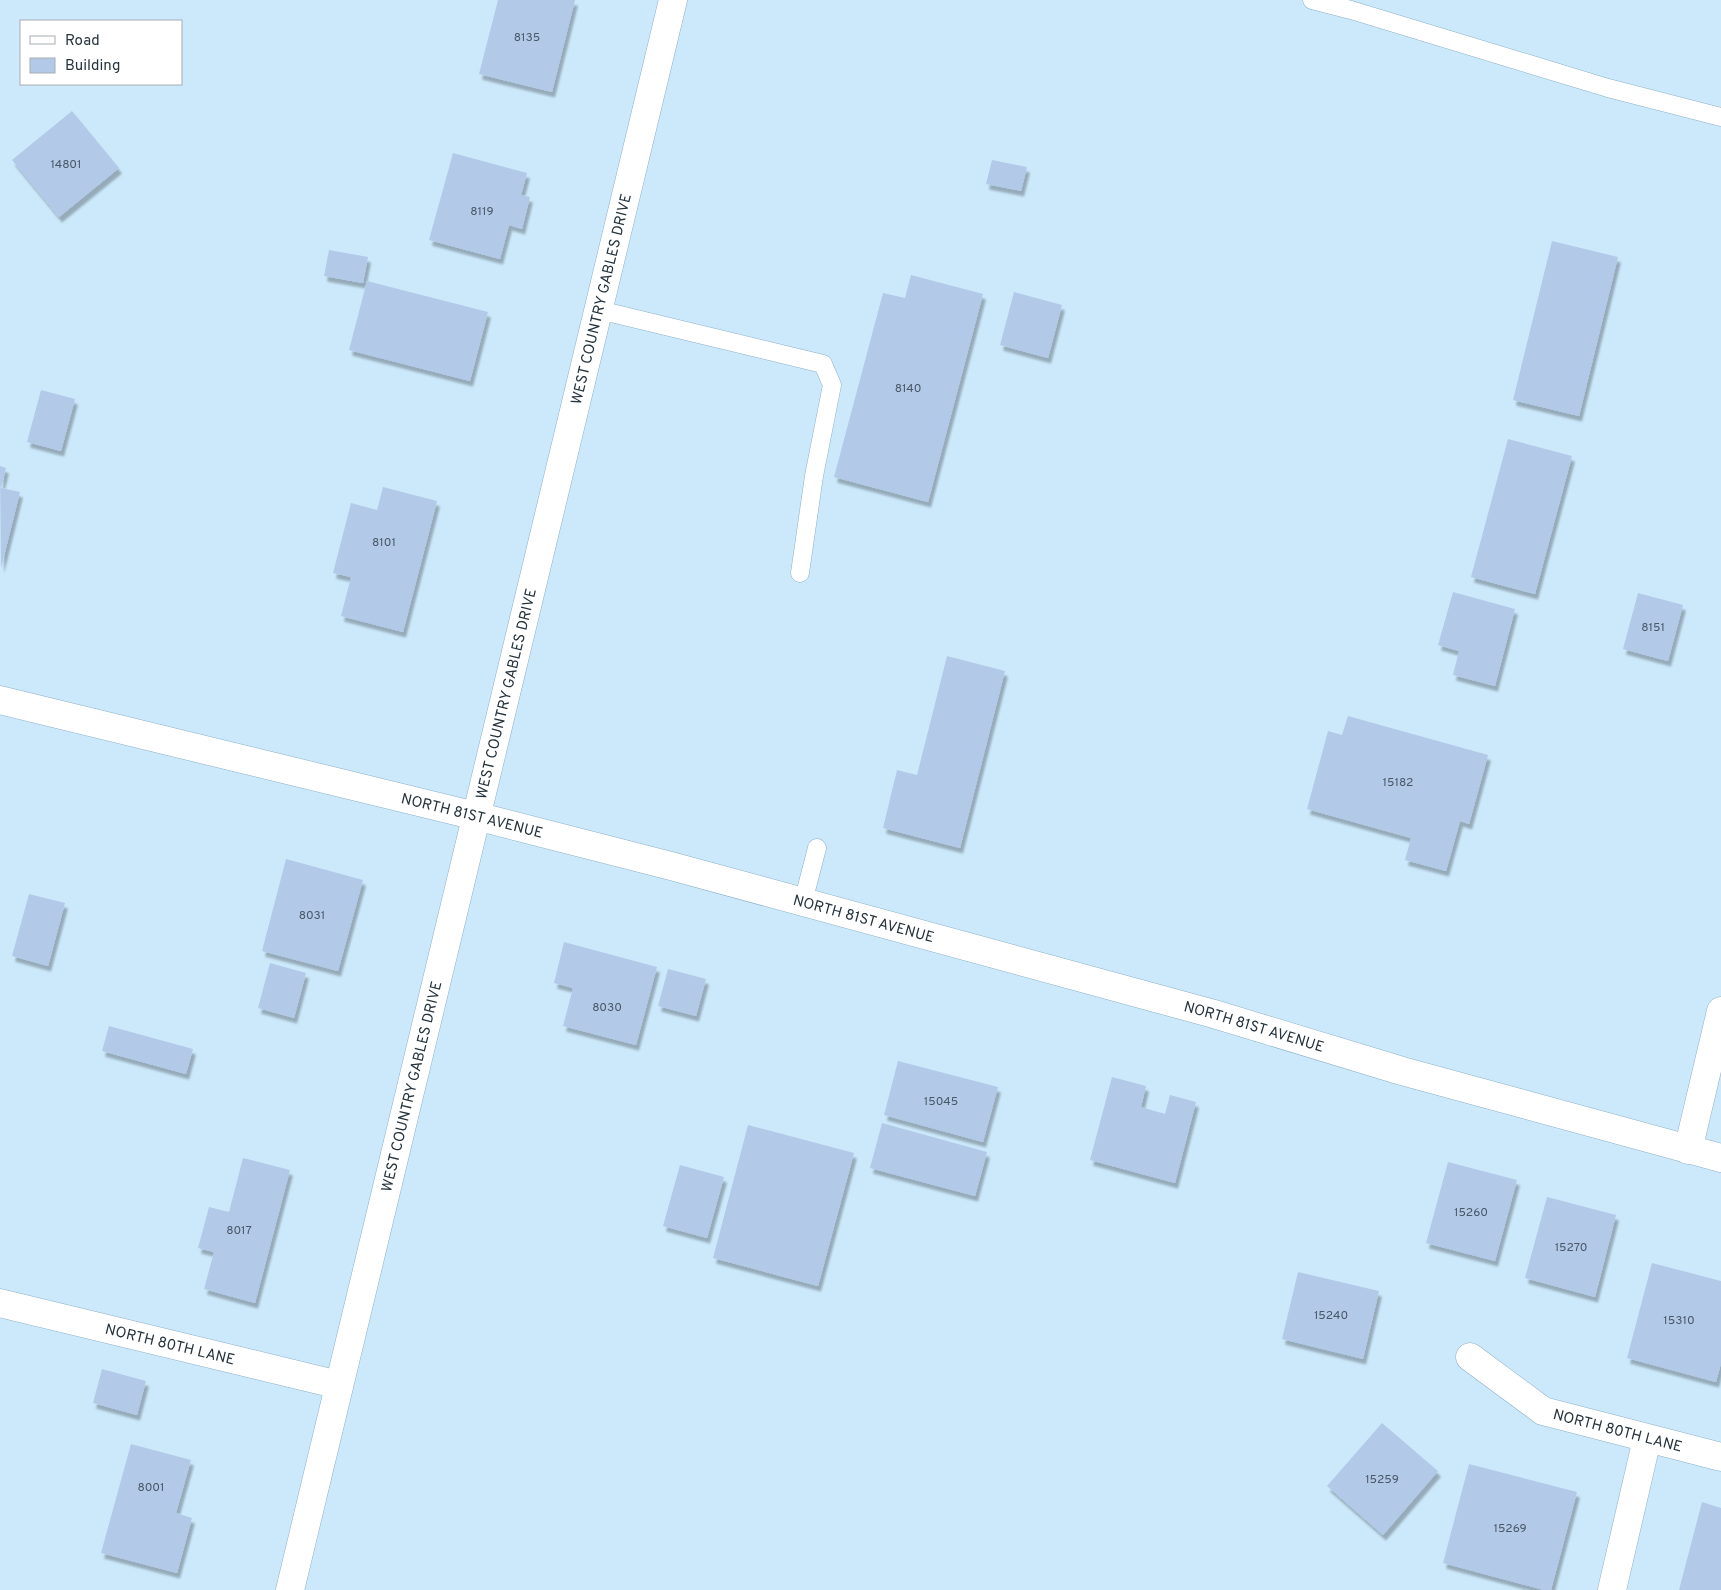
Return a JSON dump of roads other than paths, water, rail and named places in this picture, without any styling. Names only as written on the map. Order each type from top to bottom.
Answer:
[{"type":"street","name":"WEST COUNTRY GABLES DRIVE","points":[[290,1590],[673,0]]},
{"type":"street","name":"NORTH 81ST AVENUE","points":[[0,700],[476,816],[803,902],[1214,1014],[1402,1071],[1721,1158]]},
{"type":"street","points":[[1688,1150],[1721,1011]]},
{"type":"street","name":"NORTH 80TH LANE","points":[[0,1303],[339,1385]]},
{"type":"street","name":"NORTH 80TH LANE","points":[[1470,1357],[1543,1411],[1721,1457]]},
{"type":"street","points":[[1612,1590],[1647,1439]]},
{"type":"lane","points":[[1312,0],[1353,5],[1608,88],[1721,117]]},
{"type":"lane","points":[[599,310],[823,364],[832,385],[814,476],[800,573]]},
{"type":"lane","points":[[803,902],[817,848]]}]
